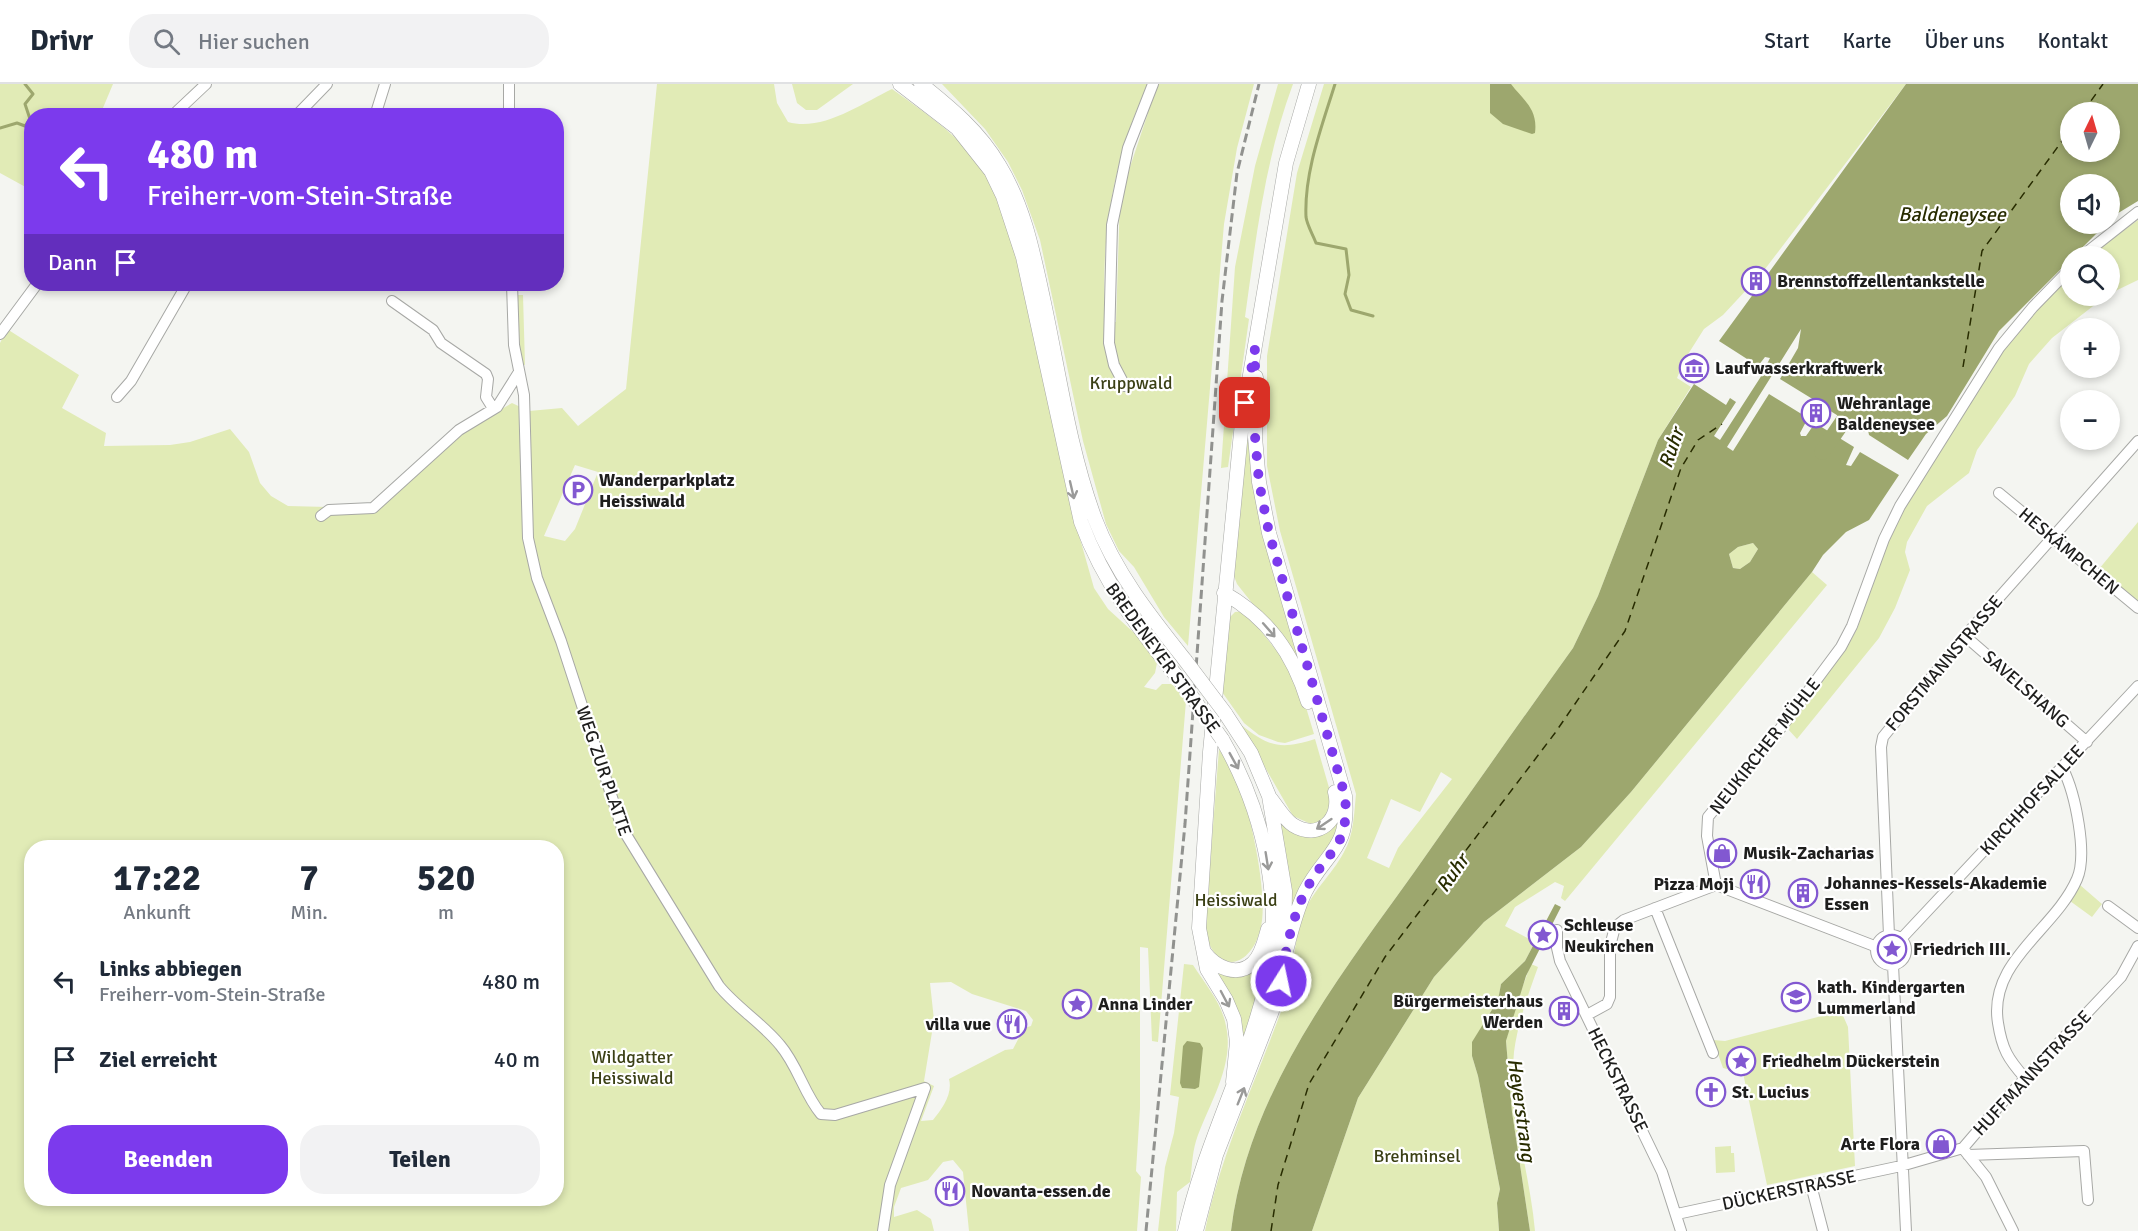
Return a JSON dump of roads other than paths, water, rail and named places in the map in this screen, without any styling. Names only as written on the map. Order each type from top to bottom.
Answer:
[{"type":"main road","name":"BREDENEYER STRASSE","points":[[900,84],[957,128],[991,171],[1003,196],[1023,257],[1081,522],[1103,575],[1115,595],[1222,739],[1247,784],[1265,848],[1272,918],[1272,952],[1264,993],[1202,1166],[1185,1231]]},
{"type":"main road","name":"BREDENEYER STRASSE","points":[[921,84],[964,120],[983,141],[1013,192],[1034,254],[1077,457],[1094,517],[1104,542],[1125,580],[1225,713],[1251,753],[1269,796],[1285,891],[1284,959],[1272,1011],[1216,1155],[1196,1231]]},
{"type":"main road","points":[[1233,1082],[1237,1042],[1234,1020],[1226,1000],[1207,969],[1200,946],[1199,928],[1210,752],[1242,422],[1286,163],[1309,84]]},
{"type":"main road","points":[[1255,349],[1255,436],[1259,482],[1269,533],[1345,796],[1347,815],[1345,832],[1337,848],[1306,890],[1284,959]]},
{"type":"main road","points":[[1224,593],[1250,608],[1290,654],[1300,676],[1333,785],[1337,801],[1336,812],[1324,827],[1307,830],[1287,820],[1269,796]]},
{"type":"main road","points":[[1200,946],[1212,963],[1225,969],[1240,969],[1252,964],[1257,958],[1272,918]]},
{"type":"street","points":[[180,108],[206,84]]},
{"type":"street","points":[[304,108],[327,84]]},
{"type":"street","points":[[378,108],[385,84]]},
{"type":"street","points":[[509,84],[509,108]]},
{"type":"street","points":[[1125,386],[1114,365],[1109,343],[1112,225],[1128,148],[1153,84]]},
{"type":"street","points":[[2095,246],[2138,212]]},
{"type":"street","name":"NEUKIRCHER MÜHLE","points":[[1716,885],[1707,836],[1708,818],[1780,729],[1841,647],[1852,626],[1893,519],[1999,348],[2060,279]]},
{"type":"street","points":[[0,334],[32,291]]},
{"type":"street","points":[[117,398],[131,381],[183,291]]},
{"type":"street","name":"WEG ZUR PLATTE","points":[[512,291],[514,345],[524,395],[528,538],[533,562],[572,674],[608,791],[630,844],[719,986],[730,999],[779,1043],[794,1064],[821,1114],[836,1115],[925,1088],[887,1200],[883,1231]]},
{"type":"street","points":[[392,301],[433,330],[441,343],[486,374],[488,379],[486,397],[491,405],[497,407]]},
{"type":"street","points":[[321,516],[329,510],[373,508],[459,430],[497,407],[519,372]]},
{"type":"street","name":"FORSTMANNSTRASSE","points":[[1889,935],[1881,747],[1883,737],[1965,636],[2138,441]]},
{"type":"street","name":"HESKÄMPCHEN","points":[[1999,493],[2138,608]]},
{"type":"street","name":"SAVELSHANG","points":[[1965,636],[2087,742]]},
{"type":"street","name":"KIRCHHOFSALLEE","points":[[1901,939],[2138,686]]},
{"type":"street","points":[[2025,1078],[2008,1059],[2001,1039],[1997,1017],[1999,989],[2013,963],[2067,896],[2077,879],[2080,864],[2079,834],[2071,786],[2062,769]]},
{"type":"street","points":[[1587,1015],[1607,1004],[1610,997],[1610,946],[1615,927],[1655,908],[1716,885],[1877,946]]},
{"type":"street","points":[[2109,906],[2138,928]]},
{"type":"street","points":[[1655,908],[1713,1053]]},
{"type":"street","name":"HECKSTRASSE","points":[[1557,930],[1560,961],[1662,1172],[1681,1231]]},
{"type":"street","points":[[1889,935],[1901,939],[1905,944],[1903,960],[1893,965],[1879,959],[1877,946],[1879,941],[1889,935]]},
{"type":"street","name":"HUFFMANNSTRASSE","points":[[1901,1166],[1965,1152],[2025,1078],[2121,976],[2138,946]]},
{"type":"street","points":[[1893,965],[1901,1166],[1906,1231]]},
{"type":"street","points":[[1965,1152],[2084,1152],[2088,1200]]},
{"type":"street","points":[[1965,1152],[1986,1177],[2013,1231]]},
{"type":"street","name":"DÜCKERSTRASSE","points":[[1677,1214],[1901,1166]]},
{"type":"street","points":[[1811,1185],[1823,1231]]},
{"type":"water","points":[[1490,84],[1511,84],[1532,111],[1535,133],[1503,124],[1490,113]]},
{"type":"water","points":[[1906,84],[2138,84],[2138,201],[2120,212],[2120,174],[2060,174],[2060,234],[2096,234],[2084,246],[2060,246],[2060,270],[1999,331],[1947,416],[1926,434],[1908,460],[1869,435],[1868,430],[1864,432],[1824,407],[1824,401],[1819,403],[1780,379],[1798,348],[1801,329],[1727,447],[1733,451],[1769,394],[1808,418],[1800,433],[1801,436],[1806,436],[1815,423],[1854,447],[1846,465],[1851,466],[1860,452],[1899,475],[1869,520],[1846,532],[1823,555],[1812,572],[1631,792],[1581,847],[1484,922],[1434,977],[1358,1098],[1312,1231],[1231,1231],[1241,1180],[1256,1132],[1276,1085],[1300,1040],[1356,954],[1573,648],[1598,596],[1658,440],[1694,384],[1726,405],[1730,398],[1736,402],[1714,436],[1720,440],[1760,378],[1770,358],[1765,357],[1758,366],[1719,341]],"holes":[[[1753,543],[1758,549],[1750,562],[1740,569],[1733,568],[1729,554],[1738,547]]]},
{"type":"water","points":[[1555,904],[1561,907],[1526,976],[1506,1041],[1512,1112],[1530,1231],[1499,1231],[1497,1203],[1500,1189],[1472,1056],[1472,1042],[1498,1000],[1501,984],[1525,961]]},
{"type":"water","points":[[1187,1041],[1200,1043],[1203,1048],[1199,1087],[1195,1089],[1182,1088],[1180,1083],[1183,1046]]},
{"type":"waterway","points":[[25,84],[33,94],[25,104],[26,108]]},
{"type":"waterway","points":[[1335,84],[1311,166],[1306,217],[1316,243],[1346,249],[1349,275],[1345,294],[1351,310],[1373,316]]},
{"type":"waterway","points":[[0,128],[17,123],[24,126]]},
{"type":"waterway","points":[[1822,452],[1857,401]]},
{"type":"railway","points":[[1146,1231],[1185,824],[1222,301],[1237,173],[1259,84]]},
{"type":"place","name":"Brennstoffzellentankstelle","points":[[1756,281]]},
{"type":"place","name":"Laufwasserkraftwerk","points":[[1694,368]]},
{"type":"place","name":"Wehranlage Baldeneysee","points":[[1816,413]]},
{"type":"place","name":"Wanderparkplatz Heissiwald","points":[[578,490]]},
{"type":"place","name":"Musik-Zacharias","points":[[1722,853]]},
{"type":"place","name":"Pizza Moji","points":[[1755,884]]},
{"type":"place","name":"Johannes-Kessels-Akademie Essen","points":[[1803,893]]},
{"type":"place","name":"Schleuse Neukirchen","points":[[1543,935]]},
{"type":"place","name":"Friedrich III.","points":[[1892,949]]},
{"type":"place","name":"kath. Kindergarten Lummerland","points":[[1796,997]]},
{"type":"place","name":"Anna Linder","points":[[1077,1004]]},
{"type":"place","name":"Bürgermeisterhaus Werden","points":[[1564,1011]]},
{"type":"place","name":"villa vue","points":[[1012,1024]]},
{"type":"place","name":"Friedhelm Dückerstein","points":[[1741,1061]]},
{"type":"place","name":"St. Lucius","points":[[1711,1092]]},
{"type":"place","name":"Arte Flora","points":[[1941,1144]]},
{"type":"place","name":"Novanta-essen.de","points":[[950,1191]]},
{"type":"water label","name":"Baldeneysee","points":[[1952,214]]},
{"type":"water label","name":"Ruhr","points":[[1671,448]]},
{"type":"water label","name":"Ruhr","points":[[1452,873]]},
{"type":"water label","name":"Heyerstrang","points":[[1522,1110]]},
{"type":"park label","name":"Kruppwald","points":[[1131,383]]},
{"type":"park label","name":"Heissiwald","points":[[1236,900]]},
{"type":"park label","name":"Wildgatter Heissiwald","points":[[632,1067]]},
{"type":"park label","name":"Brehminsel","points":[[1417,1156]]}]
